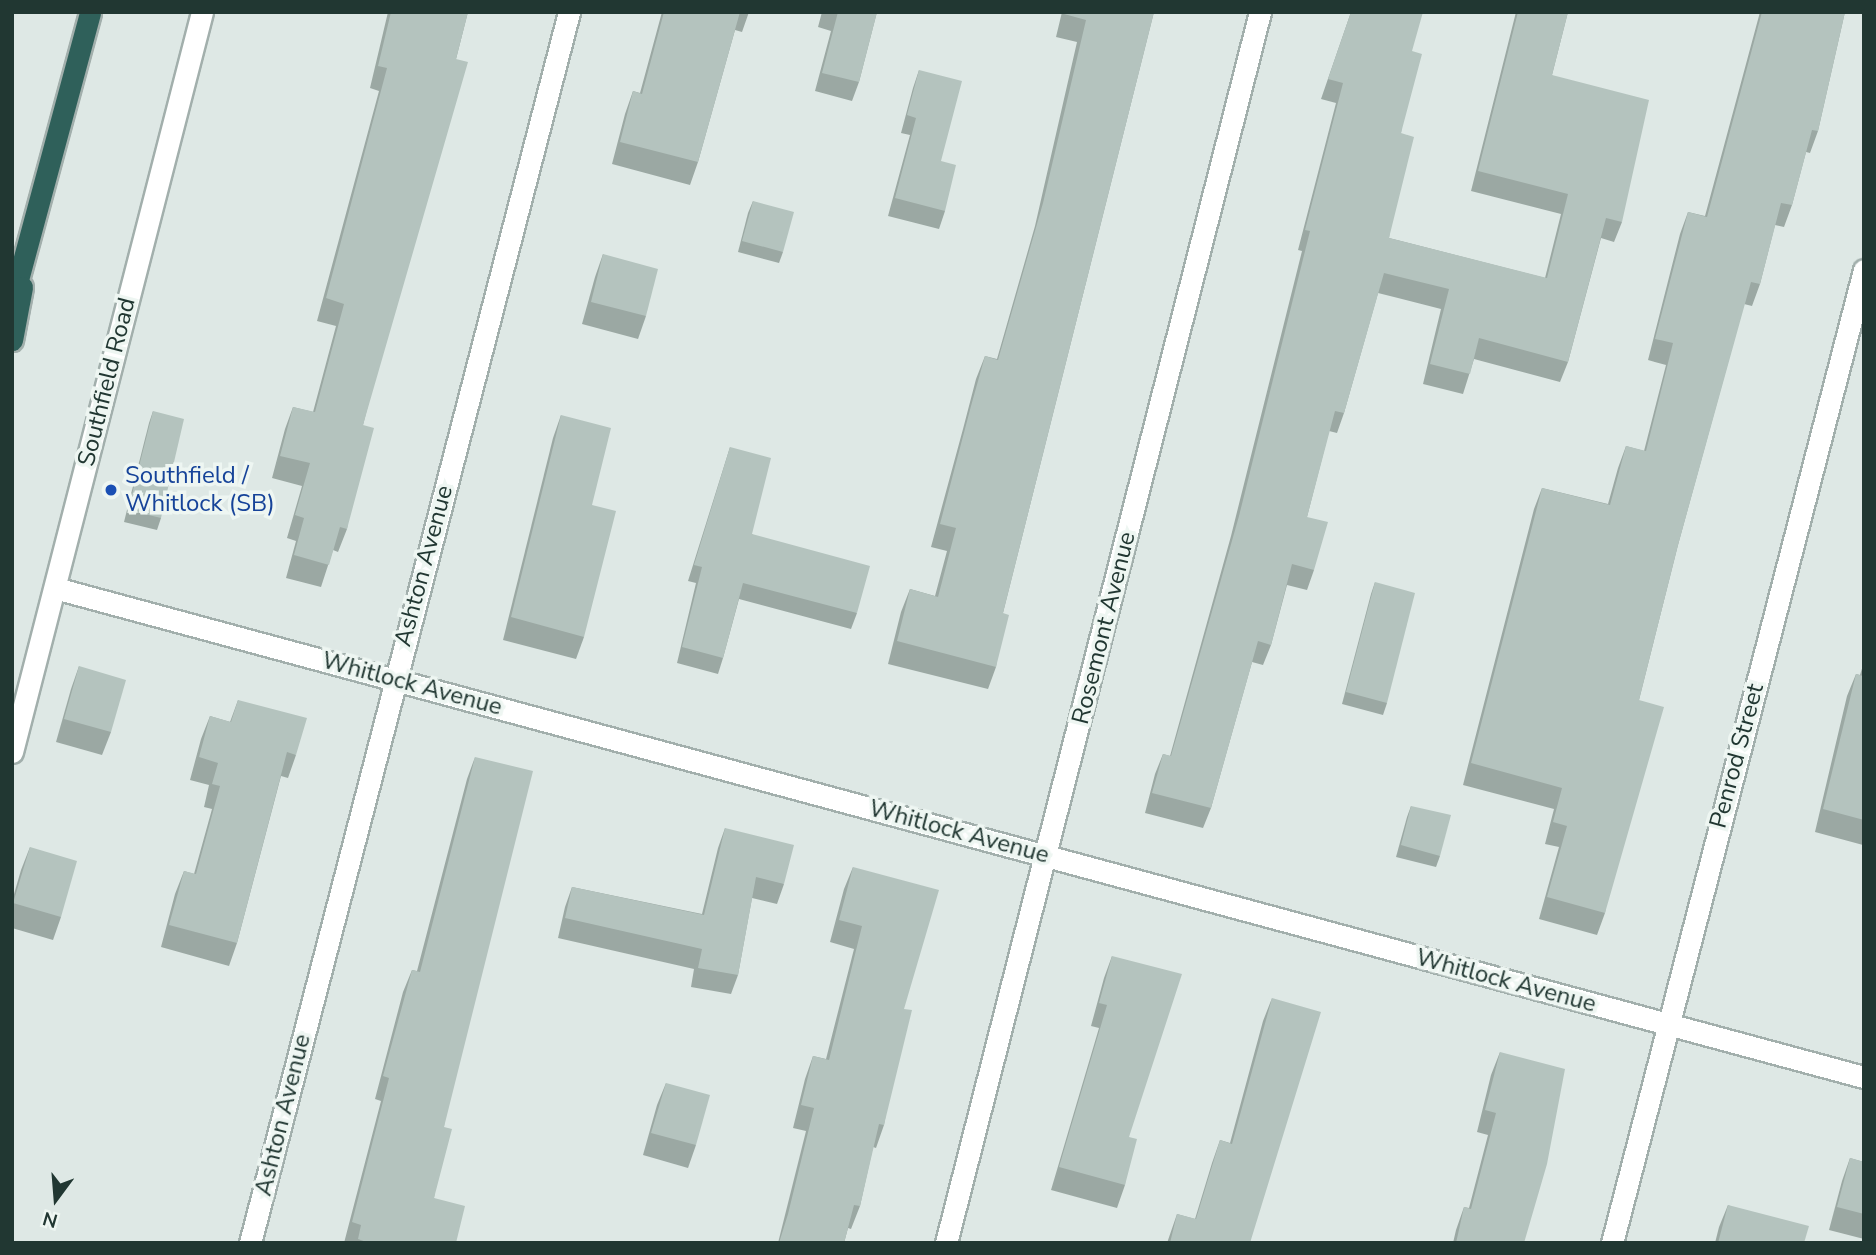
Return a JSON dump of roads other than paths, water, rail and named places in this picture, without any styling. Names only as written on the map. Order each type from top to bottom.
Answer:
[{"type":"highway","points":[[12,302],[90,12]]},
{"type":"highway","points":[[12,340],[41,192]]},
{"type":"street","name":"Southfield Road","points":[[12,752],[202,12]]},
{"type":"street","name":"Ashton Avenue","points":[[250,1243],[569,12]]},
{"type":"street","name":"Rosemont Avenue","points":[[946,1243],[1047,856],[1260,12]]},
{"type":"street","name":"Penrod Street","points":[[1612,1243],[1864,270]]},
{"type":"street","name":"Whitlock Avenue","points":[[55,588],[1864,1077]]},
{"type":"place","name":"Southfield / Whitlock (SB)","points":[[111,490]]}]
